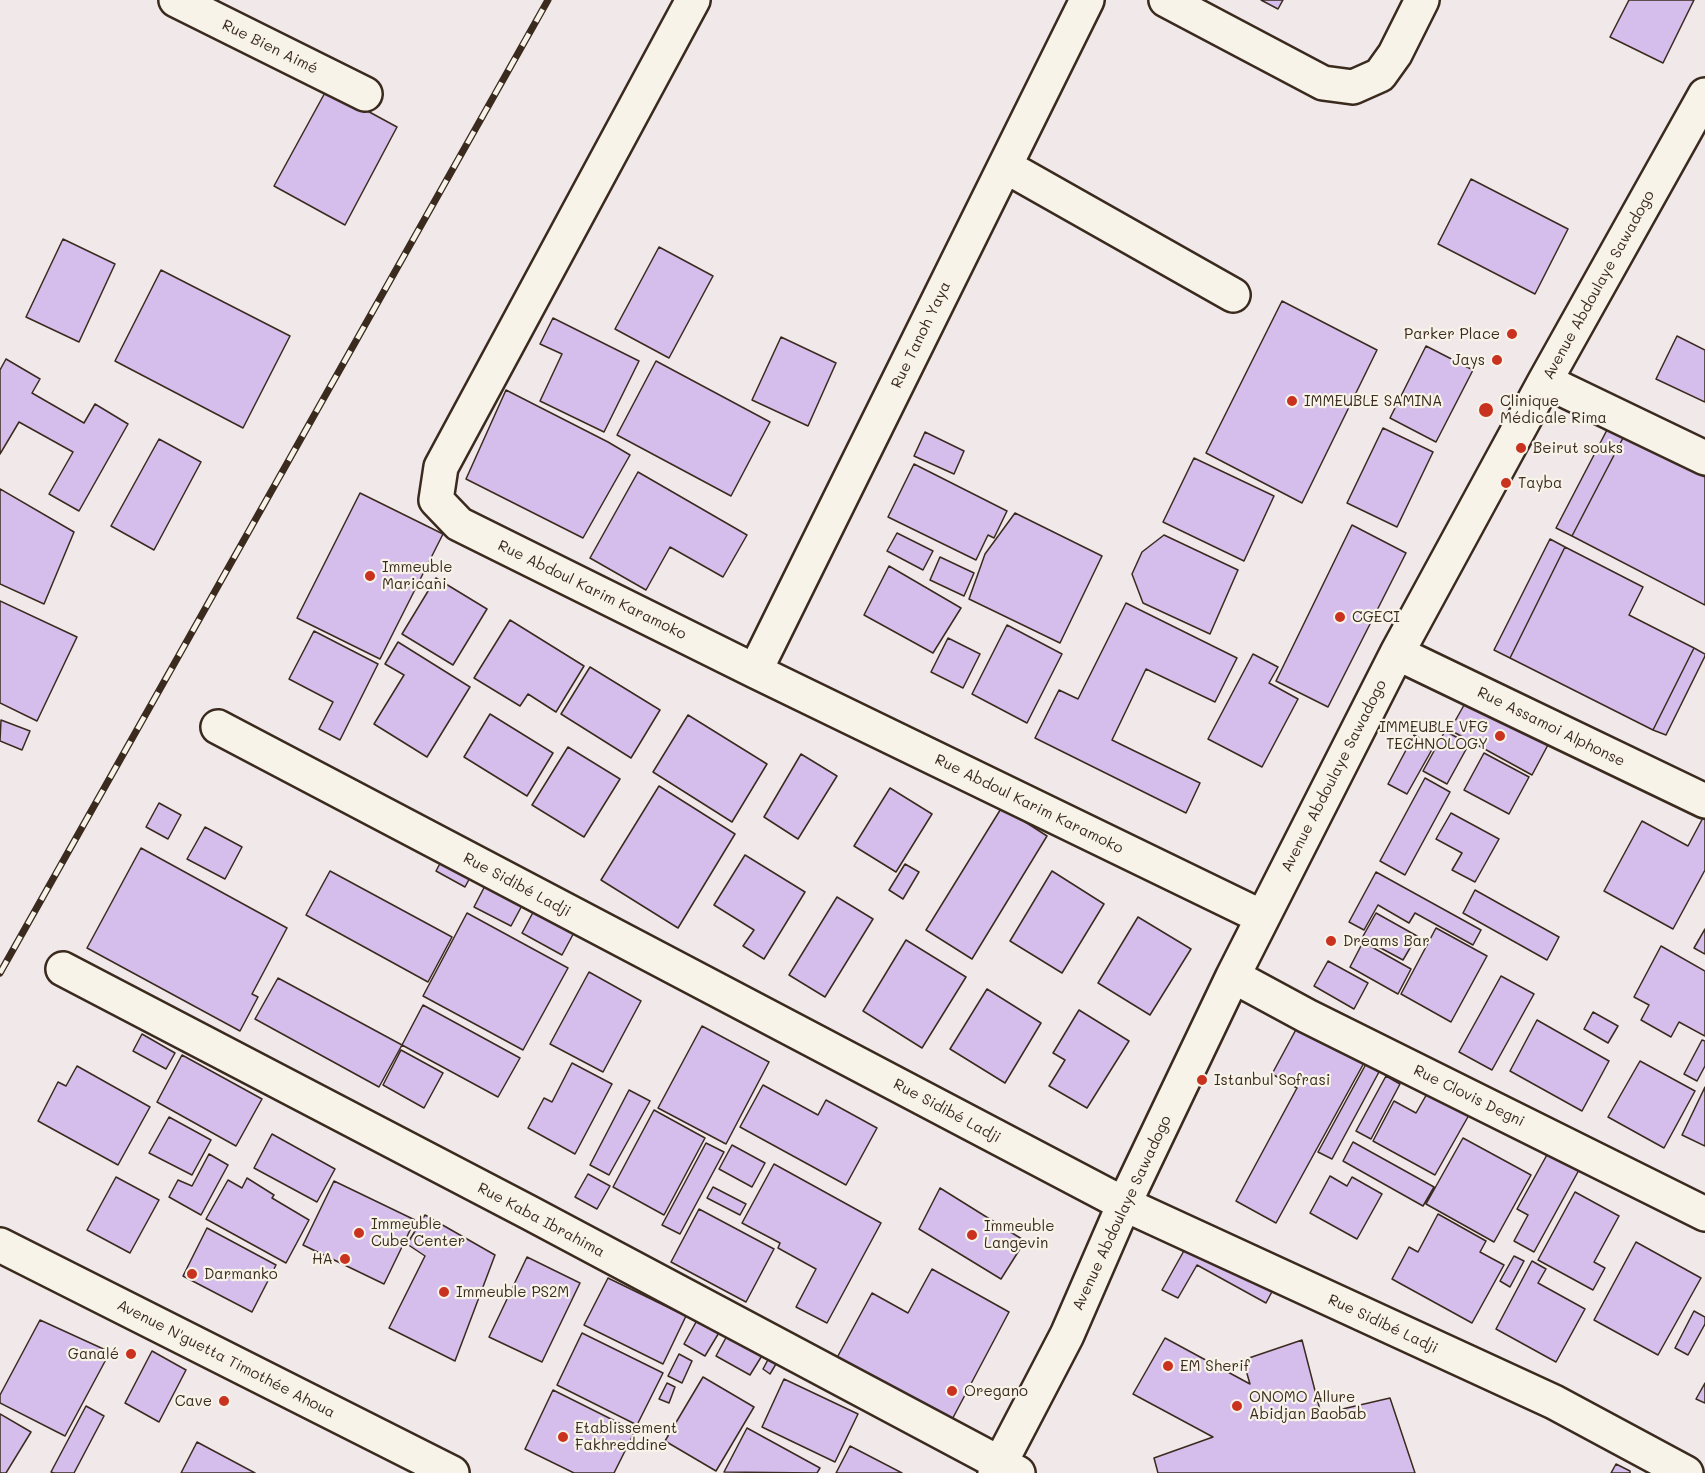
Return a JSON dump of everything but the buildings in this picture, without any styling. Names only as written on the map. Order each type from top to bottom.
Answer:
[{"type":"street","name":"Rue Bien Aimé","points":[[176,0],[365,94]]},
{"type":"street","name":"Rue Abdoul Karim Karamoko","points":[[693,0],[441,467],[436,500],[459,525],[1262,917]]},
{"type":"street","name":"Rue Tanoh Yaya","points":[[755,671],[1087,0]]},
{"type":"street","points":[[1166,0],[1323,83],[1353,87],[1380,75],[1395,54],[1422,0]]},
{"type":"street","name":"Avenue Abdoulaye Sawadogo","points":[[1004,1470],[1067,1335],[1124,1204],[1262,917],[1397,653],[1545,381],[1705,95]]},
{"type":"street","points":[[1005,166],[1233,295]]},
{"type":"street","points":[[1545,381],[1705,458]]},
{"type":"street","name":"Rue Assamoi Alphonse","points":[[1397,653],[1705,801]]},
{"type":"street","name":"Rue Sidibé Ladji","points":[[218,727],[1124,1204],[1554,1402],[1686,1473]]},
{"type":"street","name":"Rue Kaba Ibrahima","points":[[63,969],[530,1213],[1004,1470]]},
{"type":"street","name":"Rue Clovis Degni","points":[[1233,976],[1307,1016],[1705,1214]]},
{"type":"street","name":"Avenue N'guetta Timothée Ahoua","points":[[0,1245],[452,1473]]},
{"type":"railway","points":[[0,973],[548,0]]},
{"type":"place","name":"Parker Place","points":[[1512,334]]},
{"type":"place","name":"Jays","points":[[1497,360]]},
{"type":"place","name":"IMMEUBLE SAMINA","points":[[1292,401]]},
{"type":"place","name":"Clinique Médicale Rima","points":[[1486,410]]},
{"type":"place","name":"Beirut souks","points":[[1521,448]]},
{"type":"place","name":"Tayba","points":[[1506,483]]},
{"type":"place","name":"Immeuble Maricani","points":[[370,576]]},
{"type":"place","name":"CGECI","points":[[1340,617]]},
{"type":"place","name":"IMMEUBLE VFG TECHNOLOGY","points":[[1500,736]]},
{"type":"place","name":"Dreams Bar","points":[[1331,941]]},
{"type":"place","name":"Istanbul Sofrasi","points":[[1202,1080]]},
{"type":"place","name":"Immeuble Cube Center","points":[[359,1233]]},
{"type":"place","name":"Immeuble Langevin","points":[[972,1235]]},
{"type":"place","name":"HA","points":[[345,1259]]},
{"type":"place","name":"Darmanko","points":[[192,1274]]},
{"type":"place","name":"Immeuble PS2M","points":[[444,1292]]},
{"type":"place","name":"Ganalé","points":[[131,1354]]},
{"type":"place","name":"EM Sherif","points":[[1168,1366]]},
{"type":"place","name":"Oregano","points":[[952,1391]]},
{"type":"place","name":"Cave","points":[[224,1401]]},
{"type":"place","name":"ONOMO Allure Abidjan Baobab","points":[[1237,1406]]},
{"type":"place","name":"Etablissement Fakhreddine","points":[[563,1437]]}]
